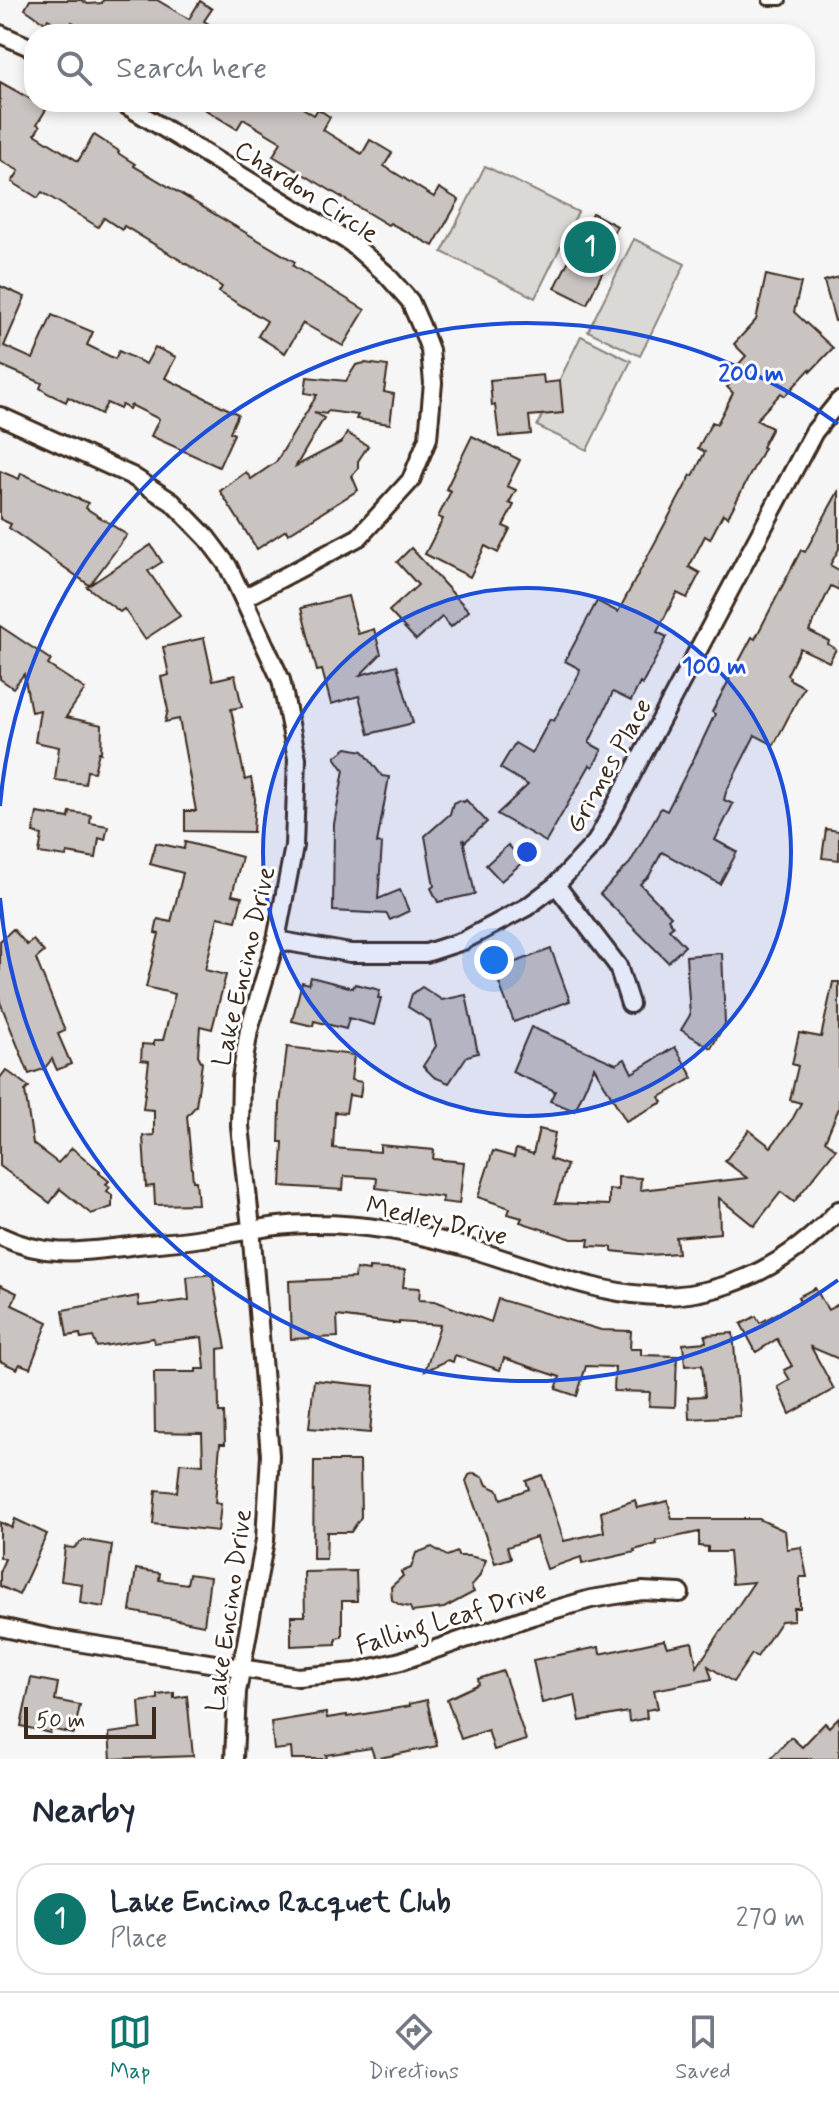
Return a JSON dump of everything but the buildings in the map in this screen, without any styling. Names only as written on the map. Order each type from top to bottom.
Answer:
[{"type":"street","points":[[0,34],[24,45]]},
{"type":"street","name":"Chardon Circle","points":[[137,112],[366,255],[410,301],[430,350],[433,403],[428,438],[411,480],[359,537],[244,598]]},
{"type":"street","name":"Grimes Place","points":[[276,940],[350,953],[426,953],[463,941],[494,926],[556,885],[596,842],[814,432],[839,401]]},
{"type":"street","name":"Lake Encino Drive","points":[[0,416],[132,476],[172,502],[214,547],[228,566],[281,680],[297,758],[294,846],[276,940],[249,1030],[241,1078],[240,1126],[270,1455],[265,1540],[237,1692],[234,1759]]},
{"type":"street","points":[[556,885],[618,966],[630,1004]]},
{"type":"street","name":"Medley Drive","points":[[0,1236],[24,1247],[57,1253],[204,1238],[251,1228],[314,1223],[372,1227],[450,1243],[603,1289],[647,1294],[688,1294],[756,1275],[819,1232],[839,1210]]},
{"type":"street","name":"Falling Leaf Drive","points":[[0,1627],[51,1638],[298,1677],[355,1672],[401,1661],[591,1599],[642,1591],[680,1593]]},
{"type":"lane","points":[[768,0],[781,0]]},
{"type":"shaded area","points":[[485,166],[578,212],[535,298],[442,252]]},
{"type":"shaded area","points":[[634,239],[685,264],[640,356],[588,331]]},
{"type":"shaded area","points":[[581,336],[631,361],[587,450],[537,426]]},
{"type":"place","name":"Lake Encino Racquet Club","points":[[590,247]]}]
